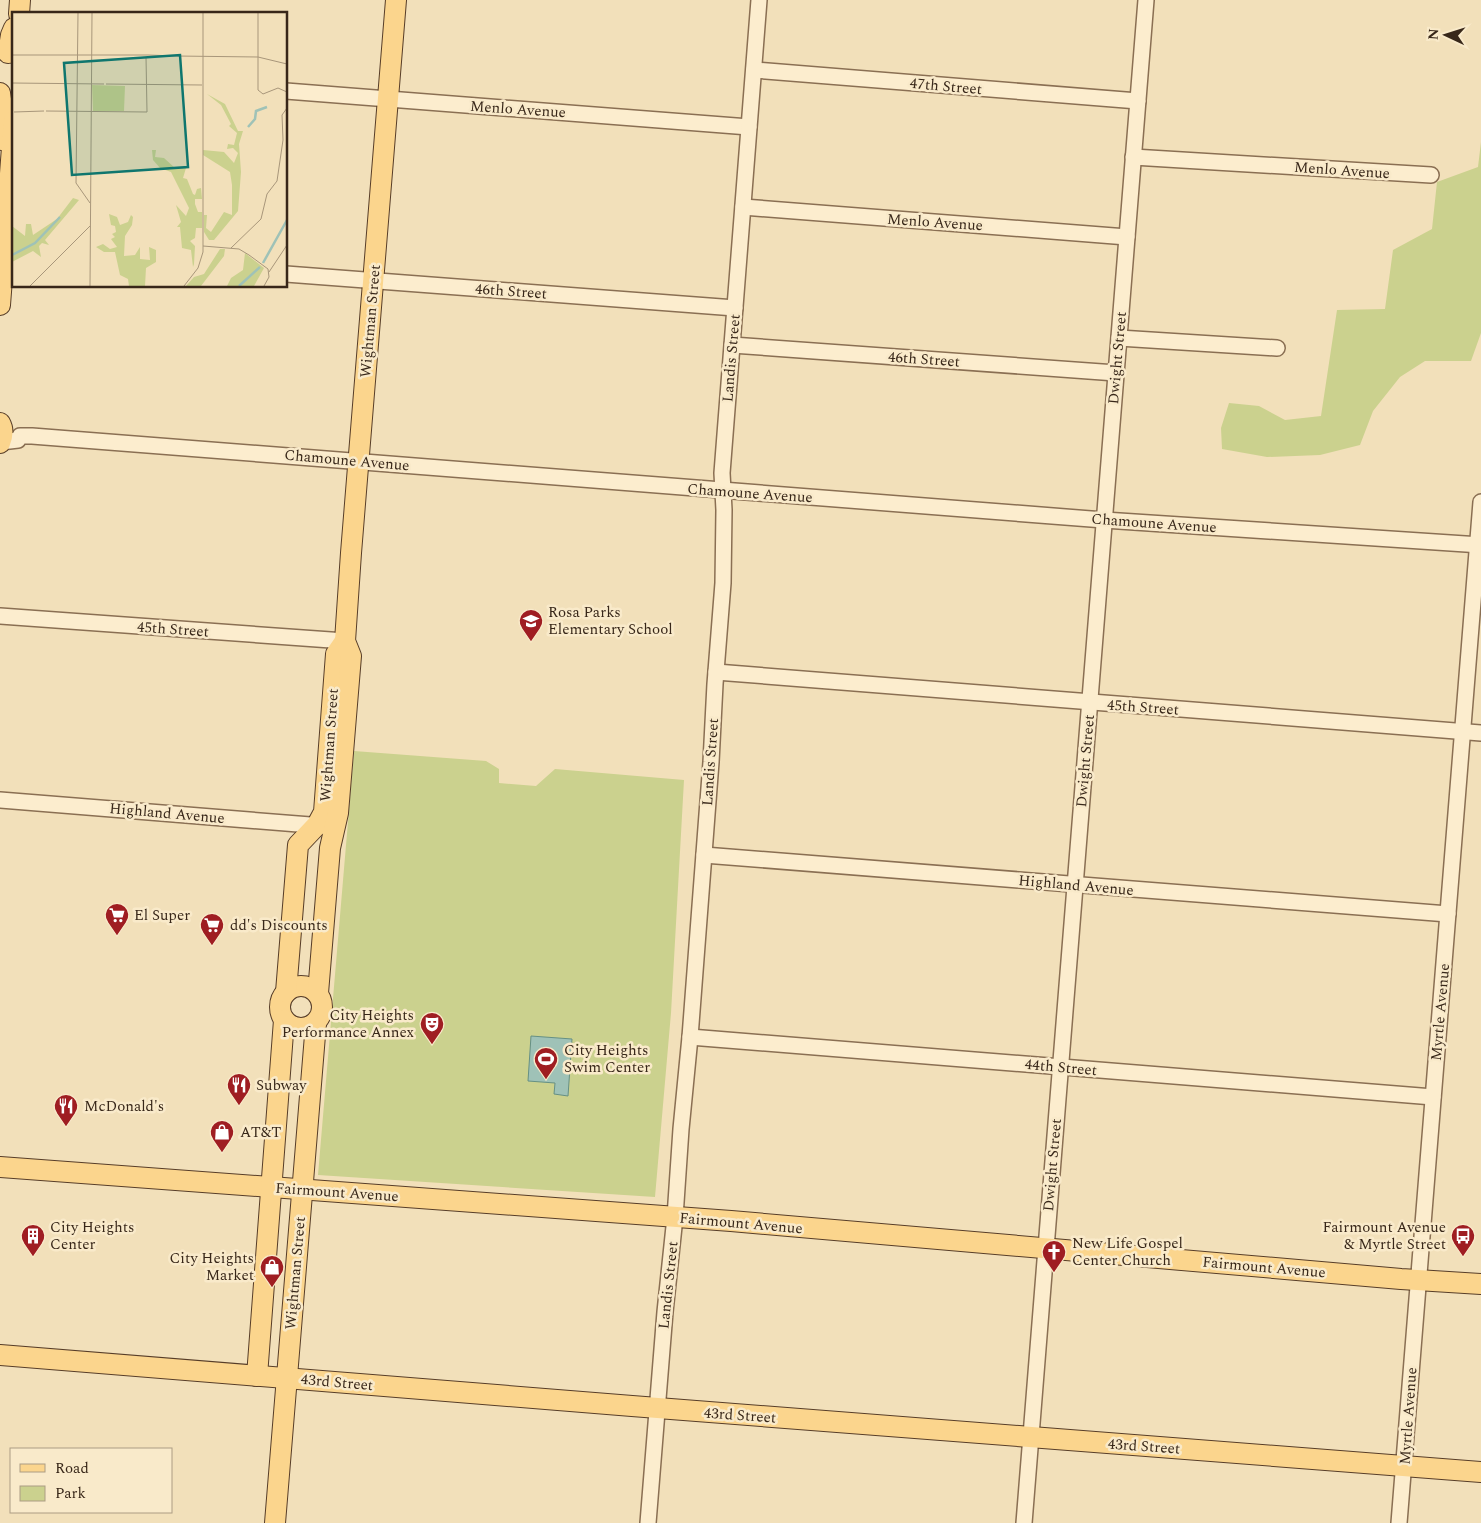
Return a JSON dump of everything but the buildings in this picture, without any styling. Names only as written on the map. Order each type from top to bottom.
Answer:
[{"type":"main road","name":"Wightman Street","points":[[257,1376],[284,1020],[280,1004],[286,992],[298,845],[326,826],[338,813],[351,656],[345,641],[396,0]]},
{"type":"main road","points":[[7,55],[12,33]]},
{"type":"main road","points":[[0,84],[12,90]]},
{"type":"main road","points":[[0,92],[2,106],[0,162]]},
{"type":"main road","points":[[0,305],[9,251],[12,173]]},
{"type":"main road","name":"Wightman Street","points":[[275,1523],[316,1023],[322,1012],[321,999],[318,993],[330,848],[326,826]]},
{"type":"main road","points":[[286,992],[291,988],[306,986],[318,993]]},
{"type":"main road","points":[[284,1020],[296,1028],[303,1028],[316,1023]]},
{"type":"main road","name":"Fairmount Avenue","points":[[0,1166],[731,1221],[1046,1249],[1481,1284]]},
{"type":"main road","name":"43rd Street","points":[[0,1355],[1481,1472]]},
{"type":"street","name":"Landis Street","points":[[648,1523],[704,855],[723,582],[724,510],[722,473],[759,0]]},
{"type":"street","name":"Dwight Street","points":[[1024,1523],[1146,0]]},
{"type":"street","name":"47th Street","points":[[754,70],[1138,101]]},
{"type":"street","name":"Menlo Avenue","points":[[288,91],[749,127]]},
{"type":"street","name":"Menlo Avenue","points":[[1134,157],[1431,175]]},
{"type":"street","name":"Menlo Avenue","points":[[743,207],[1127,237]]},
{"type":"street","name":"46th Street","points":[[288,274],[735,308]]},
{"type":"street","points":[[1119,338],[1277,348]]},
{"type":"street","name":"46th Street","points":[[732,345],[1116,373]]},
{"type":"street","name":"Chamoune Avenue","points":[[0,433],[18,432],[20,436],[1104,520],[1479,545]]},
{"type":"street","name":"Myrtle Avenue","points":[[1399,1523],[1481,502]]},
{"type":"street","name":"45th Street","points":[[0,616],[345,641]]},
{"type":"street","name":"45th Street","points":[[716,672],[1481,733]]},
{"type":"street","name":"Highland Avenue","points":[[0,800],[326,826]]},
{"type":"street","name":"Highland Avenue","points":[[704,855],[1448,914]]},
{"type":"street","name":"44th Street","points":[[690,1037],[1433,1097]]},
{"type":"green space","points":[[1481,142],[1481,333],[1471,361],[1425,361],[1400,377],[1373,411],[1360,445],[1320,455],[1267,457],[1222,449],[1221,428],[1229,403],[1259,406],[1285,420],[1321,416],[1337,310],[1385,309],[1393,250],[1432,229],[1437,182],[1478,167]]},
{"type":"green space","points":[[354,751],[486,761],[499,769],[499,783],[536,786],[555,769],[684,780],[671,1013],[655,1197],[318,1175]]},
{"type":"water","points":[[531,1036],[572,1039],[568,1096],[554,1094],[555,1083],[528,1081]]},
{"type":"place","name":"Rosa Parks Elementary School","points":[[531,642]]},
{"type":"place","name":"El Super","points":[[117,936]]},
{"type":"place","name":"dd's Discounts","points":[[212,946]]},
{"type":"place","name":"City Heights Performance Annex","points":[[432,1045]]},
{"type":"place","name":"City Heights Swim Center","points":[[546,1080]]},
{"type":"place","name":"Subway","points":[[239,1106]]},
{"type":"place","name":"McDonald's","points":[[66,1127]]},
{"type":"place","name":"AT&T","points":[[222,1153]]},
{"type":"place","name":"City Heights Center","points":[[33,1257]]},
{"type":"place","name":"Fairmount Avenue & Myrtle Street","points":[[1463,1257]]},
{"type":"place","name":"New Life Gospel Center Church","points":[[1054,1273]]},
{"type":"place","name":"City Heights Market","points":[[272,1288]]}]
